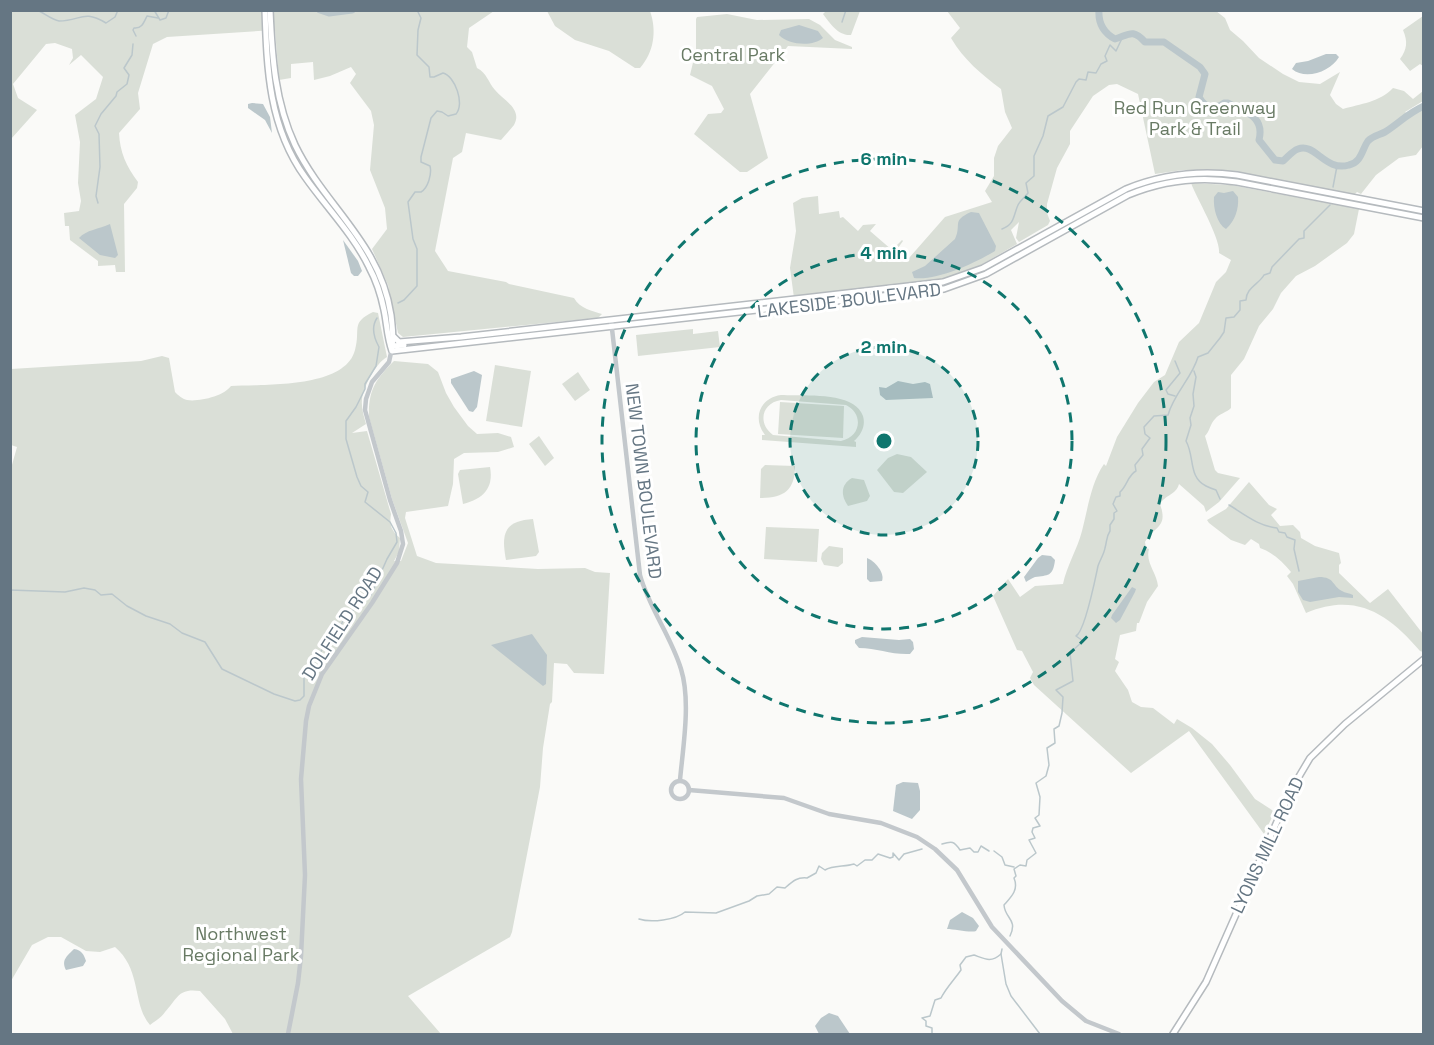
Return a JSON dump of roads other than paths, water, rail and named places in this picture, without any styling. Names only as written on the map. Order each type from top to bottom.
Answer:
[{"type":"main road","points":[[265,10],[270,90],[287,147],[305,177],[359,248],[369,267],[382,302],[392,349]]},
{"type":"main road","points":[[270,10],[268,42],[277,89],[291,135],[314,178],[374,260],[388,300],[394,337],[392,349]]},
{"type":"main road","name":"LAKESIDE BOULEVARD","points":[[394,337],[402,342],[943,282],[983,268],[1126,189],[1150,180],[1179,174],[1209,172],[1237,175],[1424,211]]},
{"type":"main road","name":"LAKESIDE BOULEVARD","points":[[392,349],[612,327],[944,289],[986,274],[1128,195],[1180,180],[1209,179],[1237,182],[1424,218]]},
{"type":"main road","points":[[392,349],[440,342],[461,336]]},
{"type":"main road","name":"LYONS MILL ROAD","points":[[1173,1035],[1206,982],[1291,790],[1310,758],[1334,733],[1424,660]]},
{"type":"street","name":"NEW TOWN BOULEVARD","points":[[610,320],[640,575],[645,593],[677,658],[685,685],[681,780]]},
{"type":"street","name":"DOLFIELD ROAD","points":[[288,1035],[301,956],[305,897],[301,770],[309,706],[322,674],[372,603],[402,551],[403,538],[365,414],[365,405],[372,382],[389,362],[392,349]]},
{"type":"street","points":[[681,780],[687,784],[689,790],[682,799],[673,795],[671,789],[672,785],[681,780]]},
{"type":"street","points":[[689,790],[784,798],[829,814],[881,823],[917,837],[935,849],[957,870],[992,927],[1062,1001],[1086,1021],[1119,1035]]},
{"type":"waterway","points":[[37,10],[59,21],[87,16],[106,23],[115,17],[118,10]]},
{"type":"waterway","points":[[154,10],[160,20],[166,18],[169,10]]},
{"type":"waterway","points":[[320,10],[329,13],[352,10]]},
{"type":"waterway","points":[[398,303],[417,286],[417,249],[413,239],[408,202],[415,192],[421,192],[426,187],[429,180],[430,166],[421,162],[421,157],[431,118],[437,111],[448,116],[456,114],[459,109],[459,97],[451,79],[443,73],[430,77],[429,67],[417,55],[421,18],[417,10]]},
{"type":"waterway","points":[[842,22],[846,10]]},
{"type":"waterway","points":[[1099,10],[1102,28],[1115,39],[1133,34],[1145,42],[1164,42],[1200,67],[1205,74],[1199,97],[1204,104],[1217,107],[1228,103],[1247,112],[1259,125],[1259,140],[1275,160],[1283,161],[1294,151],[1304,148],[1333,164],[1349,165],[1357,161],[1370,139],[1385,132],[1424,106]]},
{"type":"waterway","points":[[136,36],[134,28],[141,26],[147,16],[158,18]]},
{"type":"waterway","points":[[1002,229],[1011,222],[1018,205],[1028,193],[1026,183],[1034,176],[1034,156],[1043,136],[1048,116],[1063,107],[1079,79],[1086,80],[1088,72],[1096,73],[1101,64],[1107,61],[1105,56],[1110,45],[1116,51],[1124,34]]},
{"type":"waterway","points":[[98,203],[96,196],[100,167],[99,134],[95,126],[117,92],[127,84],[129,75],[124,68],[132,55],[133,44]]},
{"type":"waterway","points":[[1333,187],[1337,166]]},
{"type":"waterway","points":[[1010,936],[1013,926],[1004,905],[1015,890],[1014,869],[1020,865],[1026,866],[1027,860],[1036,853],[1029,840],[1035,838],[1033,828],[1040,826],[1035,818],[1039,815],[1040,797],[1036,783],[1046,776],[1049,765],[1047,748],[1055,743],[1054,729],[1059,726],[1062,713],[1063,697],[1056,690],[1073,681],[1070,653],[1083,641],[1076,636],[1083,625],[1110,525],[1117,511],[1113,504],[1131,475],[1136,471],[1135,465],[1143,455],[1142,449],[1150,438],[1145,434],[1144,427],[1154,416],[1168,415],[1198,357],[1208,353],[1224,332],[1226,318],[1234,317],[1240,310],[1240,301],[1246,300],[1250,289],[1264,275],[1270,273],[1272,267],[1299,239],[1304,238],[1304,231],[1330,205]]},
{"type":"waterway","points":[[10,590],[65,592],[84,588],[95,590],[101,595],[112,594],[127,606],[146,616],[170,624],[182,633],[205,642],[222,669],[274,694],[295,701],[300,700],[304,696],[304,678],[309,663],[318,658],[325,643],[340,627],[345,617],[371,595],[397,542],[396,533],[390,522],[365,502],[368,492],[361,486],[357,477],[346,439],[346,421],[356,407],[365,389],[365,384],[376,366],[379,347],[374,329],[377,318]]},
{"type":"waterway","points":[[1175,361],[1180,373],[1166,390],[1168,394],[1175,396]]},
{"type":"waterway","points":[[1194,371],[1196,377],[1193,394],[1194,406],[1186,441],[1194,472],[1200,482],[1216,490],[1220,499]]},
{"type":"waterway","points":[[1229,505],[1257,522],[1277,528],[1279,532],[1295,540],[1294,549],[1299,571]]},
{"type":"waterway","points":[[942,844],[952,842],[960,850],[970,848],[974,852],[978,852],[981,846],[989,851]]},
{"type":"waterway","points":[[639,919],[663,920],[685,912],[716,913],[757,896],[769,894],[777,887],[785,888],[793,881],[807,878],[816,873],[819,866],[825,870],[854,864],[857,866],[865,860],[872,860],[878,854],[890,858],[893,857],[893,853],[899,860],[904,854],[922,849]]},
{"type":"waterway","points":[[994,851],[1002,857],[1005,865],[1014,867]]},
{"type":"waterway","points":[[932,1034],[932,1028],[926,1026],[926,1021],[922,1018],[930,1016],[935,1000],[941,998],[961,970],[960,965],[966,957],[974,955],[991,959],[1001,954],[1002,949]]},
{"type":"waterway","points":[[1001,954],[1006,984],[1011,996],[1040,1034]]},
{"type":"park label","name":"Central Park","points":[[733,54]]},
{"type":"park label","name":"Red Run Greenway Park & Trail","points":[[1195,117]]},
{"type":"park label","name":"Northwest Regional Park","points":[[241,943]]}]
